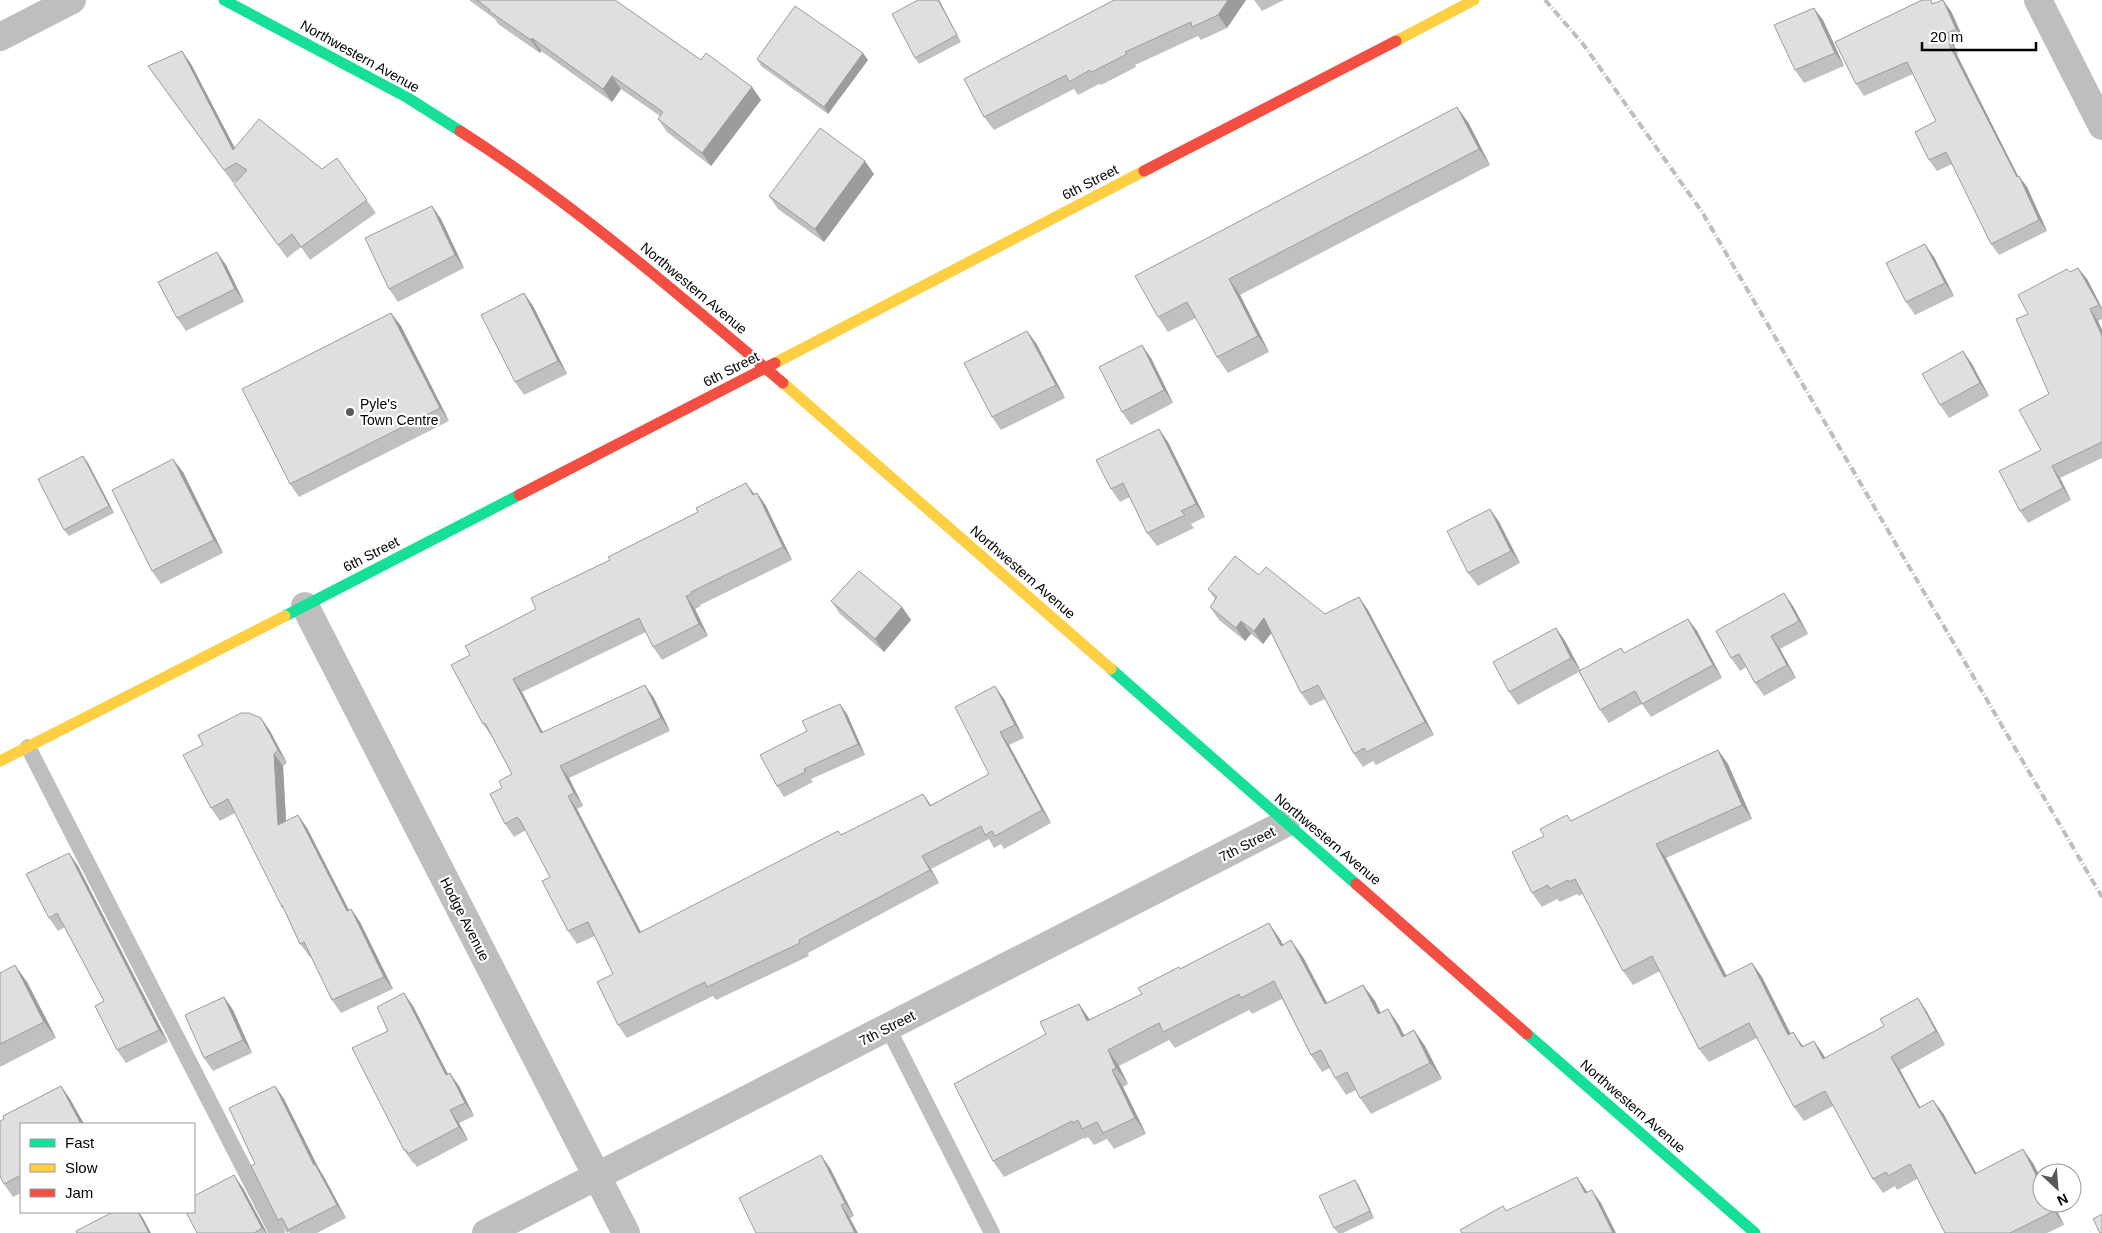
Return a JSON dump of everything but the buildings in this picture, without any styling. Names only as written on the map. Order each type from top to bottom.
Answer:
[{"type":"street","points":[[0,37],[72,0]]},
{"type":"street","name":"Northwestern Avenue","points":[[224,0],[408,98],[513,165],[627,251],[766,368],[1286,824],[1326,855],[1755,1233]]},
{"type":"street","name":"6th Street","points":[[0,761],[766,368],[1474,0]]},
{"type":"street","points":[[2038,0],[2102,126]]},
{"type":"street","name":"Hodge Avenue","points":[[304,606],[626,1233]]},
{"type":"street","name":"7th Street","points":[[486,1233],[1286,824]]},
{"type":"lane","points":[[28,747],[277,1233]]},
{"type":"lane","points":[[888,1028],[992,1233]]},
{"type":"railway","points":[[1545,0],[1583,44],[1702,212],[2102,897]]},
{"type":"traffic: fast","points":[[224,0],[408,98],[460,131]]},
{"type":"traffic: fast","points":[[285,616],[519,495]]},
{"type":"traffic: fast","points":[[1111,669],[1356,884]]},
{"type":"traffic: fast","points":[[1527,1034],[1755,1233]]},
{"type":"traffic: slow","points":[[1396,41],[1474,0]]},
{"type":"traffic: slow","points":[[775,363],[1144,171]]},
{"type":"traffic: slow","points":[[783,383],[1111,669]]},
{"type":"traffic: slow","points":[[0,761],[285,616]]},
{"type":"traffic: jam","points":[[1144,171],[1396,41]]},
{"type":"traffic: jam","points":[[460,131],[503,159],[586,220],[666,284],[783,383]]},
{"type":"traffic: jam","points":[[519,495],[775,363]]},
{"type":"traffic: jam","points":[[1356,884],[1527,1034]]},
{"type":"place","name":"Pyle's Town Centre","points":[[350,412]]}]
